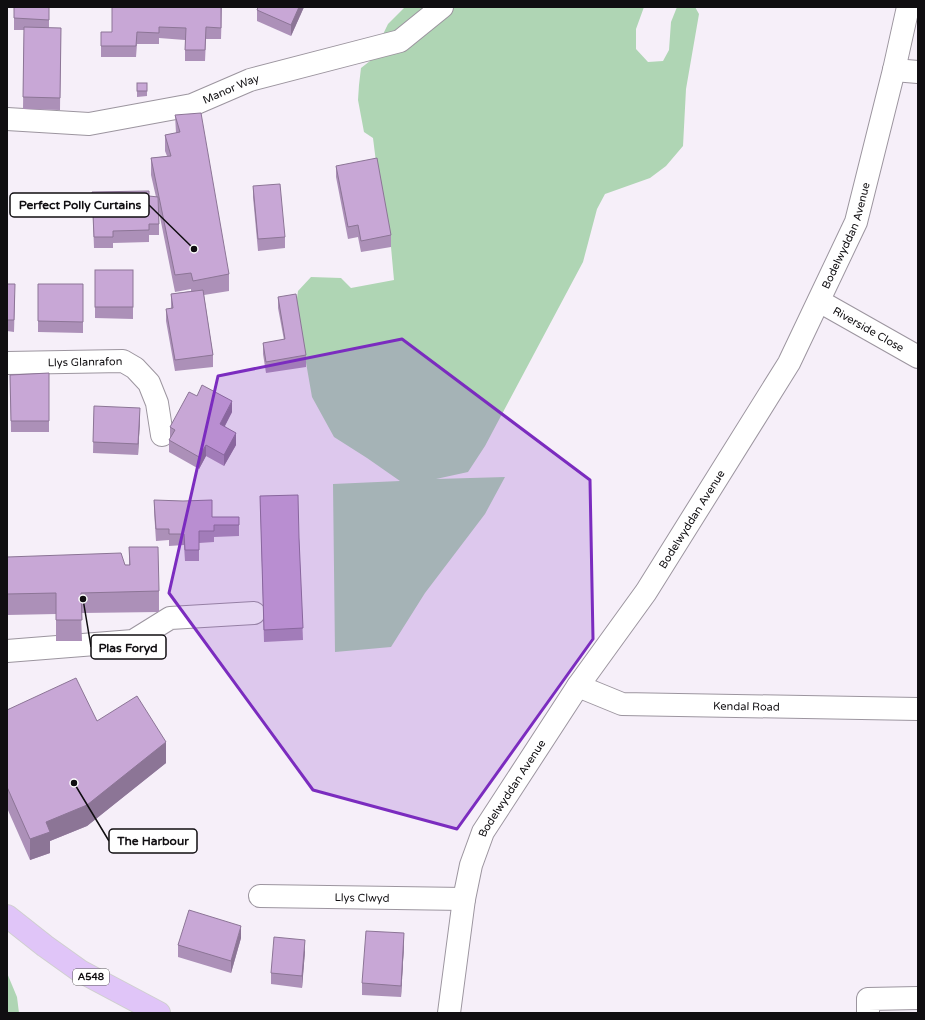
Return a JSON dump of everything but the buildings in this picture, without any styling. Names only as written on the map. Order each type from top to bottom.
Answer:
[{"type":"main road","name":"A548","points":[[7,916],[80,971],[137,1008],[159,1013]]},
{"type":"street","name":"Manor Way","points":[[7,119],[89,124],[192,105],[250,80],[400,40],[442,7]]},
{"type":"street","name":"Bodelwyddan Avenue","points":[[449,1013],[464,899],[471,865],[483,832],[578,686],[646,592],[789,363],[856,222],[894,70],[908,7]]},
{"type":"street","points":[[894,70],[918,72]]},
{"type":"street","name":"Riverside Close","points":[[819,301],[918,357]]},
{"type":"street","name":"Llys Glanrafon","points":[[7,363],[123,361],[135,368],[149,382],[157,403],[162,435]]},
{"type":"street","points":[[7,651],[133,641],[170,618],[254,613]]},
{"type":"street","name":"Kendal Road","points":[[578,686],[622,704],[918,709]]},
{"type":"street","name":"Llys Clwyd","points":[[260,896],[464,899]]},
{"type":"street","points":[[868,1013],[868,999],[918,998]]},
{"type":"highlighted area","points":[[402,339],[590,480],[593,639],[457,829],[313,790],[169,593],[218,376]]},
{"type":"green space","points":[[405,7],[644,7],[636,29],[636,49],[648,62],[663,61],[669,50],[671,22],[677,7],[695,7],[699,14],[686,89],[683,146],[666,166],[650,178],[605,194],[597,209],[583,262],[485,446],[468,472],[436,479],[505,477],[485,514],[425,593],[391,647],[335,652],[333,484],[400,481],[334,437],[312,397],[296,305],[298,291],[311,277],[341,278],[351,288],[394,280],[391,247],[377,170],[373,138],[364,132],[358,100],[361,68],[370,61],[388,24]]},
{"type":"green space","points":[[7,973],[17,997],[19,1013],[7,1013]]},
{"type":"place","name":"Perfect Polly Curtains","points":[[194,249]]},
{"type":"place","name":"Plas Foryd","points":[[83,599]]},
{"type":"place","name":"The Harbour","points":[[74,783]]}]
